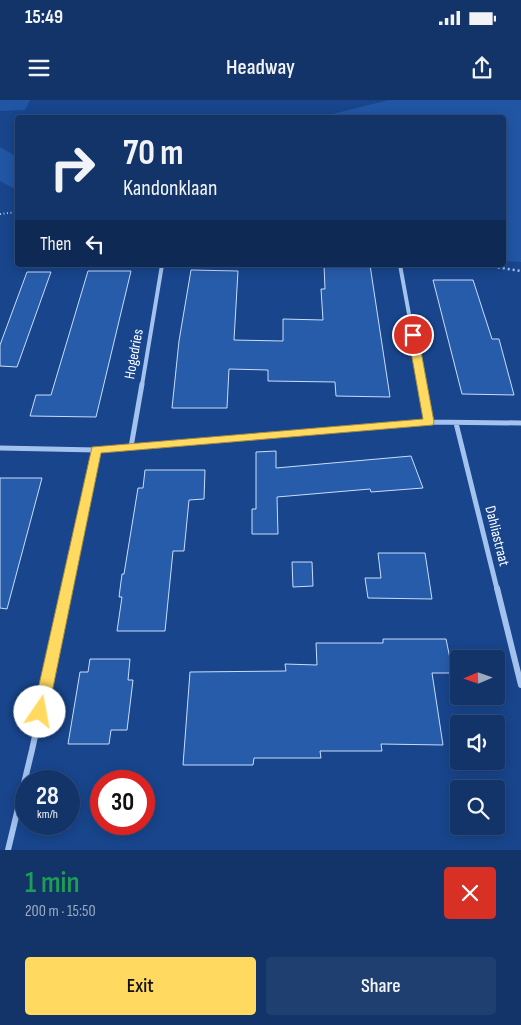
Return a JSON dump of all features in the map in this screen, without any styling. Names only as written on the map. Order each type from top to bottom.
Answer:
[{"type":"street","name":"Hogedries","points":[[131,447],[162,267]]},
{"type":"street","points":[[400,267],[429,422]]},
{"type":"street","points":[[0,448],[96,450],[429,422],[521,423]]},
{"type":"street","name":"Dahliastraat","points":[[456,423],[521,685]]},
{"type":"street","points":[[8,850],[32,750],[96,450]]},
{"type":"path","points":[[0,214],[15,212]]},
{"type":"path","points":[[496,267],[521,271]]},
{"type":"shaded area","points":[[0,100],[30,100],[25,110],[0,111]]},
{"type":"shaded area","points":[[389,100],[521,100],[521,262],[506,261],[506,115],[328,115]]},
{"type":"shaded area","points":[[0,147],[15,156],[15,189],[0,181]]},
{"type":"building","points":[[324,267],[370,267],[390,397],[336,396],[335,382],[268,381],[268,370],[229,369],[227,408],[172,408],[179,341],[191,270],[238,271],[234,340],[283,341],[283,319],[323,320],[321,289],[325,289]]},
{"type":"building","points":[[88,271],[131,271],[96,417],[30,416],[36,395],[51,395]]},
{"type":"building","points":[[27,272],[51,272],[17,367],[0,366],[0,345]]},
{"type":"building","points":[[433,280],[473,280],[492,339],[499,339],[514,395],[462,394]]},
{"type":"building","points":[[276,451],[276,468],[411,456],[423,488],[371,492],[370,489],[277,497],[278,534],[252,534],[252,509],[256,509],[256,452]]},
{"type":"building","points":[[145,470],[205,470],[204,499],[189,500],[184,551],[173,551],[165,631],[117,631],[122,597],[119,597],[122,574],[124,574],[138,488],[143,488]]},
{"type":"building","points":[[0,478],[42,478],[7,609],[0,608]]},
{"type":"building","points":[[378,553],[425,553],[432,599],[368,598],[365,578],[381,578]]},
{"type":"building","points":[[292,562],[312,562],[313,586],[293,587]]},
{"type":"building","points":[[383,639],[446,639],[450,658],[450,673],[432,673],[443,745],[381,744],[382,751],[320,751],[321,758],[254,758],[253,765],[183,765],[190,672],[286,671],[285,664],[317,665],[316,643],[383,643]]},
{"type":"building","points":[[90,659],[130,659],[128,680],[133,680],[127,730],[111,730],[109,744],[68,744],[80,672],[88,672]]},
{"type":"route","points":[[40,712],[96,450],[429,422],[413,335]]}]
